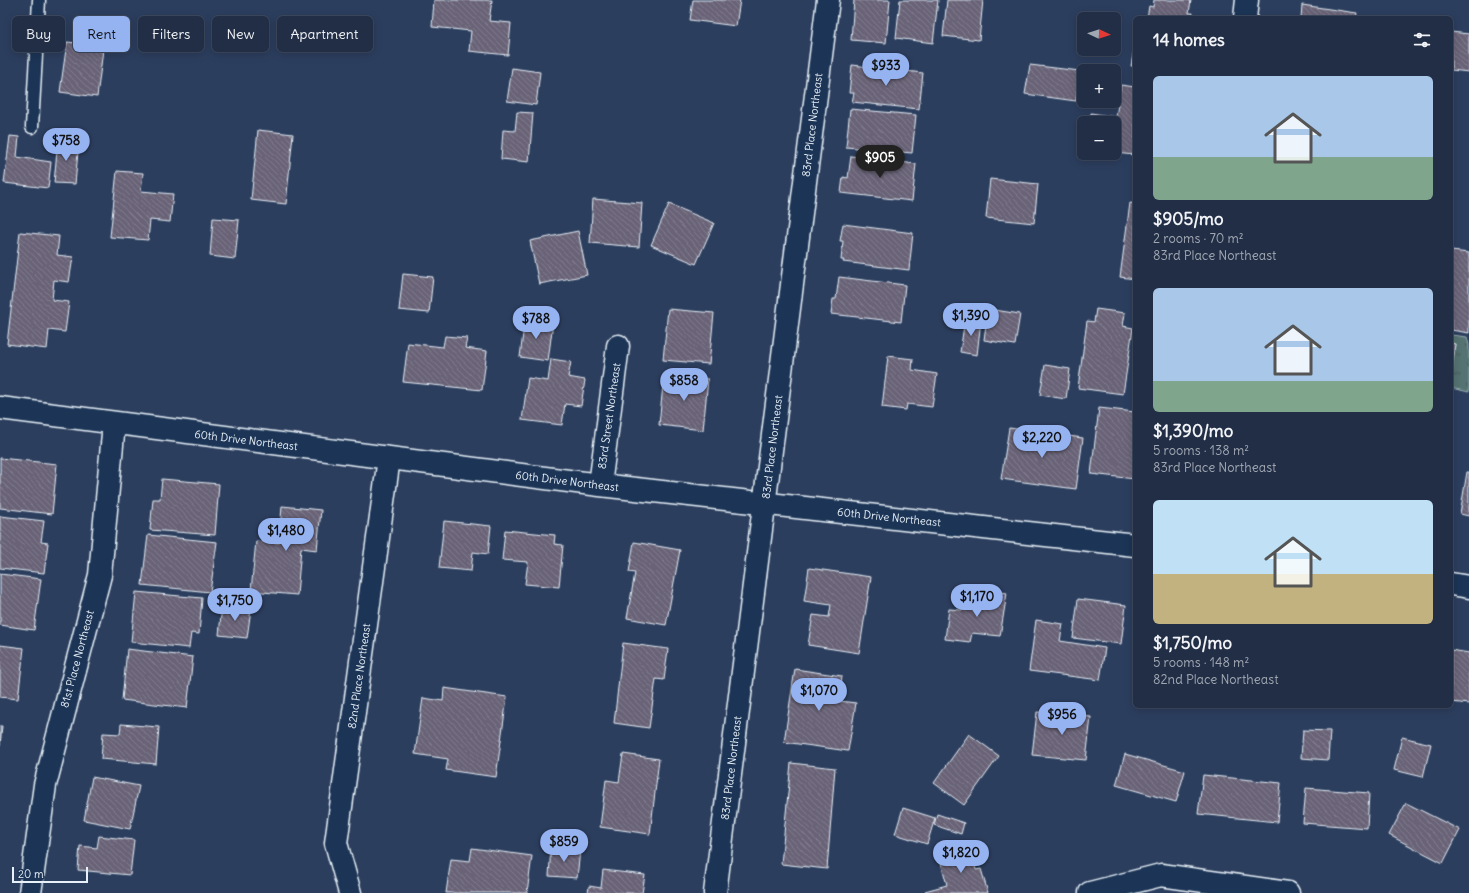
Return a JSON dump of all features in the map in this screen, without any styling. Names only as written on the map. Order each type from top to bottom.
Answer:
[{"type":"street","name":"83rd Place Northeast","points":[[715,893],[828,0]]},
{"type":"street","points":[[1245,16],[1247,0]]},
{"type":"street","name":"83rd Street Northeast","points":[[600,486],[618,346]]},
{"type":"street","name":"60th Drive Northeast","points":[[0,408],[600,486],[1133,545]]},
{"type":"street","name":"81st Place Northeast","points":[[30,893],[44,784],[100,575],[114,423]]},
{"type":"street","name":"82nd Place Northeast","points":[[350,893],[336,843],[389,458]]},
{"type":"street","points":[[1453,584],[1469,587]]},
{"type":"street","points":[[1090,893],[1161,875],[1288,893]]},
{"type":"lane","points":[[32,127],[39,0]]},
{"type":"green space","points":[[1453,335],[1467,337],[1469,345],[1469,392],[1453,388],[1455,344],[1453,344]]},
{"type":"building","points":[[434,0],[492,0],[489,21],[511,23],[508,55],[469,51],[471,31],[432,27]]},
{"type":"building","points":[[693,0],[740,0],[736,26],[690,20]]},
{"type":"building","points":[[854,0],[890,0],[886,43],[851,40]]},
{"type":"building","points":[[900,0],[938,0],[933,43],[896,38]]},
{"type":"building","points":[[947,0],[983,0],[979,40],[943,36]]},
{"type":"building","points":[[1154,0],[1191,0],[1189,13],[1193,13],[1192,16],[1147,16],[1149,6],[1153,7]]},
{"type":"building","points":[[1302,5],[1357,13],[1356,16],[1301,16]]},
{"type":"building","points":[[1453,32],[1469,34],[1469,72],[1453,70]]},
{"type":"building","points":[[67,42],[73,43],[73,52],[103,52],[97,97],[60,92]]},
{"type":"building","points":[[1133,54],[1133,66],[1131,66]]},
{"type":"building","points":[[852,65],[923,73],[919,109],[852,102],[854,93],[849,93]]},
{"type":"building","points":[[1030,65],[1077,71],[1076,101],[1025,94]]},
{"type":"building","points":[[512,68],[540,72],[536,105],[507,101]]},
{"type":"building","points":[[1121,85],[1133,87],[1133,155],[1121,154],[1121,116],[1116,116],[1117,108],[1121,108]]},
{"type":"building","points":[[850,109],[916,115],[912,153],[846,147]]},
{"type":"building","points":[[517,112],[533,113],[529,162],[501,159],[503,130],[515,131]]},
{"type":"building","points":[[1091,113],[1110,116],[1091,116]]},
{"type":"building","points":[[258,130],[293,134],[286,204],[251,200]]},
{"type":"building","points":[[10,136],[19,137],[17,157],[51,162],[48,188],[4,183]]},
{"type":"building","points":[[58,140],[79,141],[75,184],[54,183]]},
{"type":"building","points":[[851,156],[916,164],[912,201],[841,193],[843,177],[848,178]]},
{"type":"building","points":[[117,171],[143,173],[141,191],[173,194],[170,222],[150,220],[148,240],[110,237]]},
{"type":"building","points":[[990,179],[1038,184],[1034,223],[986,218]]},
{"type":"building","points":[[593,199],[642,203],[639,247],[590,243]]},
{"type":"building","points":[[1130,203],[1133,204],[1133,279],[1120,277]]},
{"type":"building","points":[[669,204],[714,223],[696,264],[651,245]]},
{"type":"building","points":[[213,218],[239,220],[235,259],[210,256]]},
{"type":"building","points":[[843,224],[913,233],[909,270],[843,262],[844,260],[841,260],[843,241],[840,241]]},
{"type":"building","points":[[578,231],[587,275],[539,284],[530,241]]},
{"type":"building","points":[[20,232],[59,236],[57,255],[73,257],[69,282],[54,280],[52,300],[69,302],[65,332],[49,330],[47,349],[7,344]]},
{"type":"building","points":[[1453,251],[1469,253],[1469,333],[1453,330]]},
{"type":"building","points":[[403,274],[433,277],[429,313],[399,310]]},
{"type":"building","points":[[839,277],[905,285],[901,322],[831,314],[833,299],[836,299]]},
{"type":"building","points":[[668,309],[714,313],[709,364],[663,360]]},
{"type":"building","points":[[988,309],[1020,314],[1015,345],[984,340]]},
{"type":"building","points":[[1096,309],[1125,313],[1123,326],[1133,328],[1123,394],[1078,388],[1087,321],[1094,322]]},
{"type":"building","points":[[525,318],[553,322],[548,361],[520,357]]},
{"type":"building","points":[[965,319],[981,320],[977,355],[960,352]]},
{"type":"building","points":[[445,336],[467,338],[465,348],[487,351],[482,390],[403,382],[408,343],[443,347]]},
{"type":"building","points":[[1453,344],[1455,344],[1453,359]]},
{"type":"building","points":[[888,356],[913,359],[912,370],[937,374],[932,407],[907,404],[906,410],[882,407]]},
{"type":"building","points":[[551,359],[571,362],[568,377],[585,380],[581,406],[565,404],[562,425],[522,420],[528,378],[548,381]]},
{"type":"building","points":[[1045,365],[1070,369],[1066,399],[1040,395]]},
{"type":"building","points":[[664,375],[708,379],[703,430],[659,425]]},
{"type":"building","points":[[1099,408],[1133,412],[1133,479],[1091,474]]},
{"type":"building","points":[[1009,428],[1083,438],[1076,489],[1001,479]]},
{"type":"building","points":[[0,458],[57,464],[52,514],[0,508]]},
{"type":"building","points":[[1467,472],[1469,472],[1469,516],[1460,514]]},
{"type":"building","points":[[162,479],[219,484],[215,535],[150,530],[153,499],[160,499]]},
{"type":"building","points":[[282,506],[321,510],[317,550],[301,548],[297,595],[251,591],[256,541],[279,543]]},
{"type":"building","points":[[0,516],[44,521],[41,542],[48,543],[44,573],[0,568]]},
{"type":"building","points":[[444,521],[491,526],[488,554],[473,552],[471,571],[439,568]]},
{"type":"building","points":[[505,530],[555,535],[554,544],[563,545],[559,587],[525,584],[528,562],[502,560]]},
{"type":"building","points":[[148,535],[217,542],[210,592],[142,585]]},
{"type":"building","points":[[634,542],[680,550],[666,625],[627,618],[635,573],[629,572]]},
{"type":"building","points":[[809,568],[871,577],[859,653],[808,645],[813,615],[829,617],[831,605],[804,601]]},
{"type":"building","points":[[0,574],[41,579],[34,630],[0,625]]},
{"type":"building","points":[[987,590],[1007,593],[1000,636],[972,633],[970,642],[945,639],[949,609],[962,610],[963,598],[985,601]]},
{"type":"building","points":[[136,592],[202,598],[199,634],[191,633],[189,648],[131,642]]},
{"type":"building","points":[[1078,599],[1126,605],[1121,644],[1073,638]]},
{"type":"building","points":[[222,605],[251,609],[247,638],[219,635]]},
{"type":"building","points":[[1036,620],[1063,624],[1060,641],[1105,648],[1100,680],[1029,671]]},
{"type":"building","points":[[623,643],[668,649],[664,680],[656,679],[649,728],[614,723]]},
{"type":"building","points":[[0,645],[24,648],[18,699],[0,697]]},
{"type":"building","points":[[127,649],[193,657],[187,708],[122,700]]},
{"type":"building","points":[[1453,650],[1469,653],[1469,704],[1453,702]]},
{"type":"building","points":[[795,669],[842,676],[839,701],[856,703],[848,751],[784,742]]},
{"type":"building","points":[[444,688],[507,697],[496,777],[446,770],[448,759],[415,754],[423,698],[443,701]]},
{"type":"building","points":[[1037,712],[1091,717],[1086,760],[1032,755]]},
{"type":"building","points":[[121,724],[159,727],[156,764],[101,759],[103,733],[120,734]]},
{"type":"building","points":[[0,726],[2,726],[0,746]]},
{"type":"building","points":[[1303,730],[1330,731],[1328,760],[1301,758]]},
{"type":"building","points":[[969,734],[999,756],[964,805],[934,783]]},
{"type":"building","points":[[1402,737],[1431,744],[1423,777],[1394,770]]},
{"type":"building","points":[[623,754],[659,759],[650,834],[600,827],[606,780],[619,782]]},
{"type":"building","points":[[1125,754],[1185,771],[1176,802],[1116,785]]},
{"type":"building","points":[[791,763],[835,768],[827,869],[781,864]]},
{"type":"building","points":[[1203,775],[1281,783],[1277,822],[1198,814]]},
{"type":"building","points":[[92,777],[139,786],[130,829],[84,820]]},
{"type":"building","points":[[1306,788],[1369,793],[1367,828],[1303,823]]},
{"type":"building","points":[[1406,803],[1460,830],[1443,863],[1389,835]]},
{"type":"building","points":[[903,808],[935,818],[927,844],[895,834]]},
{"type":"building","points":[[937,814],[964,823],[961,834],[934,825]]},
{"type":"building","points":[[99,836],[134,840],[130,875],[78,870],[80,846],[97,848]]},
{"type":"building","points":[[551,847],[580,850],[577,878],[549,876]]},
{"type":"building","points":[[970,847],[976,870],[981,869],[988,893],[926,893],[925,891],[947,885],[939,855]]},
{"type":"building","points":[[472,848],[532,856],[527,893],[446,893],[451,859],[470,861]]},
{"type":"building","points":[[603,870],[645,875],[642,893],[588,893],[589,886],[601,888]]}]
